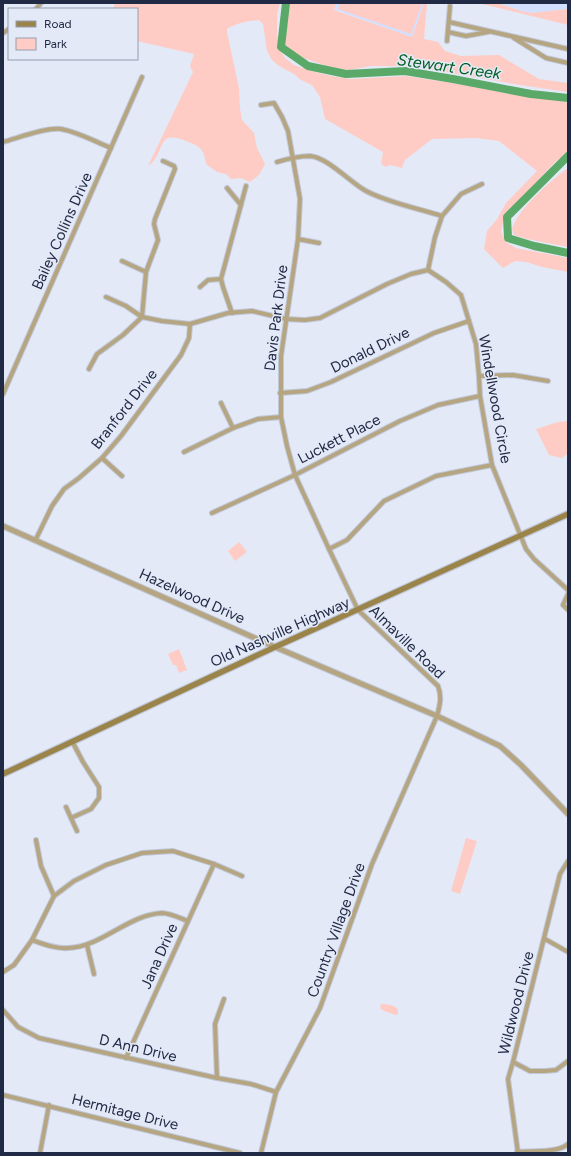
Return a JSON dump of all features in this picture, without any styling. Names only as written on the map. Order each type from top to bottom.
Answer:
[{"type":"main road","name":"Old Nashville Highway","points":[[3,774],[275,647],[568,514]]},
{"type":"street","points":[[447,41],[450,6]]},
{"type":"street","points":[[449,22],[568,49]]},
{"type":"street","points":[[448,32],[466,36],[490,31]]},
{"type":"street","points":[[511,36],[546,58],[568,63]]},
{"type":"street","name":"Bailey Collins Drive","points":[[3,394],[142,77]]},
{"type":"street","name":"Davis Park Drive","points":[[261,105],[274,103],[288,131],[300,199],[298,239],[280,356],[281,417],[287,446],[296,475],[358,610]]},
{"type":"street","points":[[3,142],[50,129],[61,129],[111,148]]},
{"type":"street","points":[[277,162],[311,156],[323,160],[366,191],[389,200],[442,216]]},
{"type":"street","points":[[89,369],[97,354],[123,335],[142,317],[146,272],[158,240],[154,224],[155,219],[175,169],[174,166],[163,161]]},
{"type":"street","points":[[106,298],[126,306],[142,317],[190,324],[232,313],[252,311],[286,319],[305,320],[320,318],[387,284],[411,274],[428,270],[435,237],[442,216],[461,194],[482,184]]},
{"type":"street","points":[[232,313],[221,279],[246,186]]},
{"type":"street","points":[[227,188],[241,205]]},
{"type":"street","points":[[298,239],[319,243]]},
{"type":"street","points":[[122,261],[146,272]]},
{"type":"street","name":"Windellwood Circle","points":[[428,270],[446,282],[461,295],[476,344],[480,396],[492,465],[526,549],[534,559],[568,590]]},
{"type":"street","points":[[200,287],[208,280],[221,279]]},
{"type":"street","name":"Donald Drive","points":[[280,393],[306,391],[332,382],[434,333],[469,321]]},
{"type":"street","name":"Branford Drive","points":[[36,540],[47,515],[64,489],[102,458],[121,436],[181,355],[189,338],[190,324]]},
{"type":"street","points":[[479,376],[513,376],[548,381]]},
{"type":"street","name":"Luckett Place","points":[[212,513],[296,475],[400,421],[438,405],[480,396]]},
{"type":"street","points":[[221,403],[233,428]]},
{"type":"street","points":[[184,452],[233,428],[258,420],[281,417]]},
{"type":"street","points":[[102,458],[122,476]]},
{"type":"street","points":[[329,549],[347,540],[384,501],[436,476],[492,465]]},
{"type":"street","name":"Hazelwood Drive","points":[[3,526],[275,647],[438,716]]},
{"type":"street","points":[[568,594],[563,605],[568,610]]},
{"type":"street","name":"Almaville Road","points":[[358,610],[438,686],[441,694],[441,702],[438,716]]},
{"type":"street","points":[[438,716],[500,746],[521,765],[568,814]]},
{"type":"street","name":"Country Village Drive","points":[[261,1153],[276,1092],[320,1008],[372,864],[438,716]]},
{"type":"street","points":[[72,741],[99,788],[98,798],[91,809],[72,818]]},
{"type":"street","points":[[66,807],[77,831]]},
{"type":"street","points":[[36,840],[41,866],[54,896]]},
{"type":"street","points":[[3,972],[14,965],[32,940],[54,896],[74,881],[106,865],[142,853],[173,851],[214,864],[242,876]]},
{"type":"street","name":"Wildwood Drive","points":[[517,1153],[508,1079],[545,939],[560,874],[568,861]]},
{"type":"street","name":"Jana Drive","points":[[126,1058],[214,864]]},
{"type":"street","points":[[32,940],[48,945],[67,948],[87,945],[143,917],[163,913],[188,920]]},
{"type":"street","points":[[545,939],[568,952]]},
{"type":"street","points":[[87,945],[94,974]]},
{"type":"street","points":[[217,1078],[215,1024],[224,999]]},
{"type":"street","name":"D Ann Drive","points":[[3,1010],[18,1027],[39,1038],[217,1078],[251,1084],[276,1092]]},
{"type":"street","points":[[513,1062],[530,1071],[545,1071],[556,1070],[568,1061]]},
{"type":"street","name":"Hermitage Drive","points":[[3,1095],[240,1153]]},
{"type":"street","points":[[40,1153],[49,1106]]},
{"type":"street","points":[[517,1153],[554,1150],[568,1144]]},
{"type":"shaded area","points":[[336,3],[424,3],[412,37],[334,9]]},
{"type":"shaded area","points":[[498,3],[568,3],[568,9],[531,13]]},
{"type":"green space","points":[[115,3],[280,3],[277,14],[279,49],[285,58],[294,65],[311,71],[351,79],[406,76],[568,102],[568,153],[555,162],[504,218],[501,232],[506,242],[516,248],[568,258],[568,272],[526,262],[515,261],[503,268],[484,249],[487,231],[497,219],[506,203],[537,171],[499,141],[476,138],[432,139],[405,160],[402,168],[390,165],[386,167],[381,164],[383,152],[325,119],[320,97],[312,85],[301,80],[272,60],[267,51],[263,24],[259,20],[235,25],[227,29],[227,32],[239,88],[242,120],[254,133],[257,148],[265,164],[259,175],[250,182],[241,178],[231,179],[226,174],[217,172],[206,164],[204,153],[198,147],[191,143],[171,137],[166,139],[154,160],[148,166],[193,72],[190,66],[194,54],[138,41],[138,8],[113,8]]},
{"type":"green space","points":[[289,3],[336,3],[334,10],[412,37],[424,3],[427,3],[424,39],[438,42],[445,51],[461,56],[499,55],[539,79],[568,83],[568,92],[411,66],[371,66],[349,70],[327,66],[303,58],[285,45],[285,30]]},
{"type":"green space","points":[[340,3],[422,3],[411,34],[338,9]]},
{"type":"green space","points":[[478,3],[498,3],[531,13],[568,9],[568,25]]},
{"type":"green space","points":[[568,168],[568,247],[514,235],[512,229],[520,213],[544,188]]},
{"type":"green space","points":[[568,421],[568,453],[562,458],[549,455],[536,429],[558,422]]},
{"type":"green space","points":[[239,542],[247,552],[235,561],[228,551]]},
{"type":"green space","points":[[179,649],[187,670],[179,673],[176,665],[173,665],[168,654]]},
{"type":"green space","points":[[466,838],[477,841],[460,894],[451,891]]},
{"type":"green space","points":[[381,1004],[398,1009],[398,1014],[396,1015],[384,1011],[380,1008]]},
{"type":"waterway","name":"Stewart Creek","points":[[286,3],[281,47],[308,66],[346,74],[405,71],[531,94],[568,98]]},
{"type":"waterway","name":"Stewart Creek","points":[[568,156],[507,217],[508,238],[534,246],[568,253]]}]
